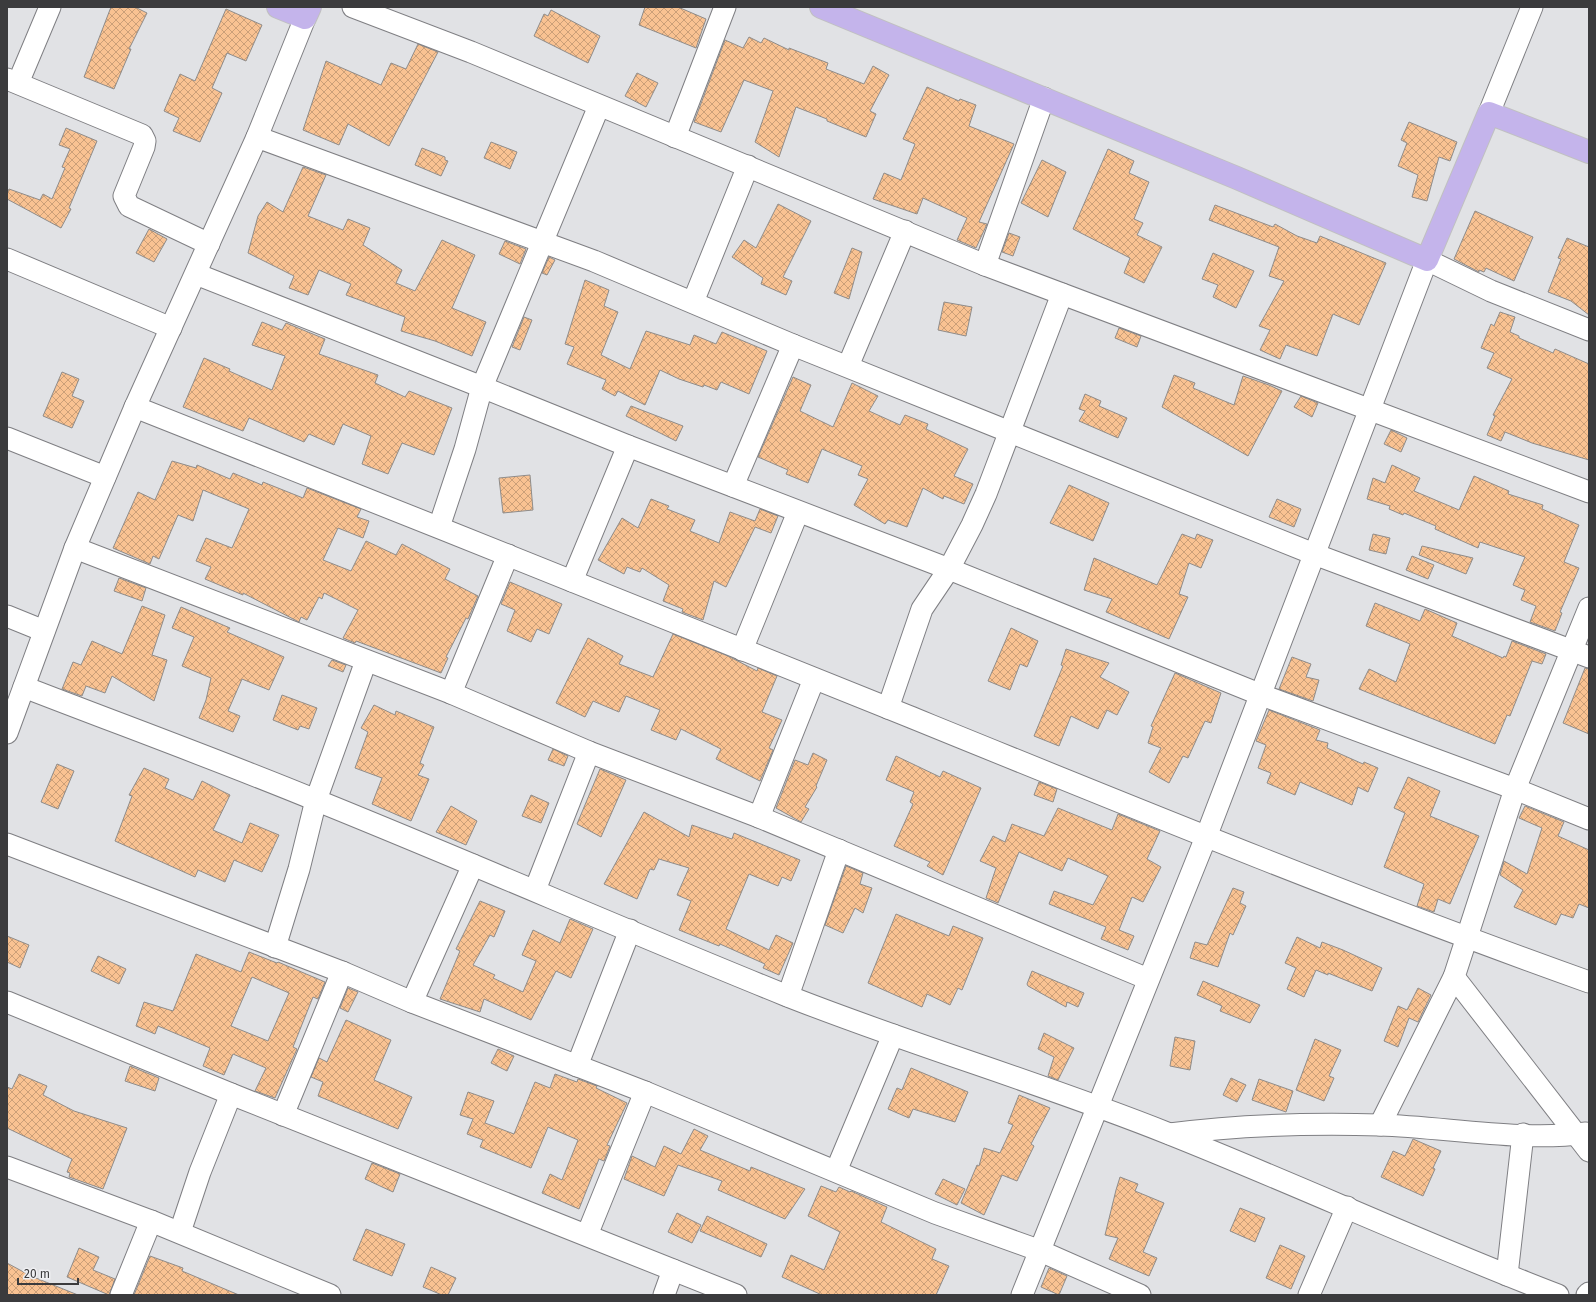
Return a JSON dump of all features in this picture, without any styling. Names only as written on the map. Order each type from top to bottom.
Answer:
[{"type":"main road","points":[[278,7],[308,12]]},
{"type":"main road","points":[[822,7],[1301,205],[1427,260],[1489,113],[1589,152]]},
{"type":"street","points":[[50,7],[12,81],[142,135],[145,141],[144,147],[124,196],[126,202],[129,206],[209,244]]},
{"type":"street","points":[[354,7],[471,52],[985,265],[1589,492]]},
{"type":"street","points":[[675,137],[725,7]]},
{"type":"street","points":[[1489,113],[1532,7]]},
{"type":"street","points":[[7,733],[75,548],[135,407],[257,137],[308,12]]},
{"type":"street","points":[[985,265],[1044,98]]},
{"type":"street","points":[[439,527],[465,449],[482,386],[599,106]]},
{"type":"street","points":[[257,137],[541,243],[594,261],[792,345],[1011,431],[1314,554],[1580,654]]},
{"type":"street","points":[[693,302],[748,166]]},
{"type":"street","points":[[848,366],[905,231]]},
{"type":"street","points":[[7,259],[171,328]]},
{"type":"street","points":[[1022,1295],[1038,1250],[1206,837],[1259,694],[1427,260],[1491,291],[1589,330]]},
{"type":"street","points":[[196,274],[482,386],[628,446],[949,569],[1259,694],[1514,789],[1589,819]]},
{"type":"street","points":[[888,708],[922,609],[949,569],[972,525],[1011,431],[1062,294]]},
{"type":"street","points":[[733,486],[792,345]]},
{"type":"street","points":[[135,407],[439,527],[1206,837],[1466,938],[1589,982]]},
{"type":"street","points":[[7,438],[105,477]]},
{"type":"street","points":[[572,581],[628,446]]},
{"type":"street","points":[[742,650],[798,512]]},
{"type":"street","points":[[75,548],[451,693],[589,752],[759,817],[1148,978]]},
{"type":"street","points":[[451,693],[508,555]]},
{"type":"street","points":[[1380,1125],[1454,977],[1514,789],[1580,654],[1589,608]]},
{"type":"street","points":[[7,616],[44,631]]},
{"type":"street","points":[[275,947],[299,868],[316,800],[366,661]]},
{"type":"street","points":[[759,817],[814,679]]},
{"type":"street","points":[[24,686],[316,800],[788,996],[893,1035],[1097,1106],[1170,1134],[1558,1295]]},
{"type":"street","points":[[535,890],[589,752]]},
{"type":"street","points":[[7,844],[342,972],[412,1002],[645,1092],[935,1213],[1038,1250],[1140,1295]]},
{"type":"street","points":[[788,996],[839,850]]},
{"type":"street","points":[[412,1002],[473,865]]},
{"type":"street","points":[[577,1066],[630,930]]},
{"type":"street","points":[[283,1115],[342,972]]},
{"type":"street","points":[[1454,977],[1582,1133],[1589,1151]]},
{"type":"street","points":[[7,1002],[283,1115],[736,1295]]},
{"type":"street","points":[[836,1172],[893,1035]]},
{"type":"street","points":[[587,1235],[645,1092]]},
{"type":"street","points":[[180,1232],[200,1172],[231,1094]]},
{"type":"street","points":[[1170,1134],[1207,1129],[1260,1126],[1380,1125],[1523,1134],[1582,1133]]},
{"type":"street","points":[[1507,1275],[1523,1134]]},
{"type":"street","points":[[7,1167],[180,1232],[330,1295]]},
{"type":"street","points":[[1309,1295],[1347,1207]]},
{"type":"street","points":[[121,1295],[151,1221]]},
{"type":"street","points":[[664,1295],[673,1270]]},
{"type":"building","points":[[111,7],[135,7],[147,13],[129,49],[131,49],[114,89],[84,77]]},
{"type":"building","points":[[645,7],[678,7],[706,19],[696,48],[639,25]]},
{"type":"building","points":[[226,9],[262,25],[246,61],[227,53],[212,88],[222,93],[200,142],[173,131],[179,118],[164,111],[180,74],[195,81]]},
{"type":"building","points":[[551,10],[600,36],[588,63],[534,36],[544,14],[548,16]]},
{"type":"building","points":[[749,37],[761,43],[764,38],[789,50],[789,48],[828,63],[826,69],[864,84],[873,66],[889,75],[870,111],[876,114],[866,137],[796,107],[779,157],[755,142],[773,91],[744,80],[721,132],[694,122],[725,40],[743,48]]},
{"type":"building","points":[[418,44],[438,52],[389,146],[348,124],[339,145],[303,130],[326,61],[381,85],[391,63],[406,69]]},
{"type":"building","points":[[637,73],[658,83],[646,107],[625,96]]},
{"type":"building","points":[[927,87],[959,101],[960,99],[976,105],[969,126],[1014,144],[979,222],[987,224],[976,248],[957,240],[967,218],[923,198],[917,214],[873,199],[884,173],[901,180],[915,144],[903,139]]},
{"type":"building","points":[[1409,122],[1457,142],[1450,161],[1439,157],[1427,201],[1412,197],[1418,175],[1398,166],[1407,143],[1401,140]]},
{"type":"building","points":[[66,128],[97,141],[69,208],[71,209],[61,228],[7,199],[7,193],[9,189],[40,200],[43,194],[52,199],[65,168],[62,167],[70,149],[59,145]]},
{"type":"building","points":[[491,142],[517,152],[510,169],[484,158]]},
{"type":"building","points":[[422,148],[445,157],[445,160],[448,161],[441,176],[415,165]]},
{"type":"building","points":[[1108,149],[1134,161],[1129,173],[1149,182],[1134,219],[1143,223],[1137,235],[1162,247],[1144,283],[1124,273],[1130,258],[1073,229]]},
{"type":"building","points":[[1042,160],[1066,172],[1048,217],[1021,203]]},
{"type":"building","points":[[303,167],[326,175],[308,216],[343,230],[348,219],[370,228],[363,245],[402,270],[396,283],[415,291],[442,240],[475,255],[452,308],[486,322],[472,356],[435,341],[401,331],[405,317],[346,295],[351,284],[319,270],[308,295],[289,288],[294,276],[248,253],[258,216],[267,202],[283,212]]},
{"type":"building","points":[[778,204],[811,221],[783,277],[792,281],[786,295],[761,284],[763,278],[732,257],[744,240],[756,248]]},
{"type":"building","points":[[1215,205],[1273,227],[1275,224],[1297,236],[1317,243],[1320,236],[1386,263],[1359,325],[1333,314],[1317,356],[1286,345],[1280,359],[1260,350],[1270,330],[1259,326],[1284,281],[1269,276],[1279,247],[1209,220]]},
{"type":"building","points":[[1475,211],[1533,237],[1514,281],[1486,268],[1484,272],[1479,270],[1479,272],[1454,259]]},
{"type":"building","points":[[149,229],[167,239],[154,262],[136,253]]},
{"type":"building","points":[[1009,233],[1020,237],[1013,256],[1002,252]]},
{"type":"building","points":[[1567,238],[1589,247],[1589,315],[1571,301],[1548,292],[1561,259],[1558,258]]},
{"type":"building","points":[[505,241],[526,249],[520,264],[499,254]]},
{"type":"building","points":[[852,248],[862,252],[849,299],[834,293]]},
{"type":"building","points":[[1213,253],[1254,271],[1236,308],[1213,297],[1218,285],[1202,279]]},
{"type":"building","points":[[549,257],[555,260],[547,275],[542,273]]},
{"type":"building","points":[[585,280],[609,290],[604,306],[618,312],[601,355],[630,369],[646,331],[690,345],[694,335],[716,344],[722,332],[767,351],[749,394],[721,382],[717,390],[704,385],[703,387],[679,379],[660,370],[645,405],[618,391],[615,396],[602,389],[606,380],[567,364],[574,347],[565,344]]},
{"type":"building","points":[[944,302],[972,307],[966,336],[938,330]]},
{"type":"building","points":[[1500,312],[1515,317],[1510,332],[1519,336],[1519,338],[1553,353],[1555,349],[1589,364],[1589,460],[1532,443],[1505,432],[1501,441],[1487,435],[1495,416],[1493,415],[1512,379],[1487,368],[1494,353],[1481,348],[1491,324],[1494,326]]},
{"type":"building","points":[[524,317],[532,320],[520,350],[512,347]]},
{"type":"building","points":[[262,322],[282,330],[286,323],[325,339],[319,354],[378,375],[375,383],[405,397],[409,391],[452,408],[434,455],[402,443],[388,474],[362,464],[371,436],[343,424],[334,445],[309,434],[304,442],[249,418],[243,431],[183,407],[204,358],[272,390],[285,356],[252,345]]},
{"type":"building","points":[[1119,328],[1141,336],[1137,347],[1115,338]]},
{"type":"building","points":[[62,372],[79,379],[72,396],[84,401],[72,428],[43,416]]},
{"type":"building","points":[[1174,375],[1195,383],[1193,388],[1234,405],[1243,376],[1282,391],[1248,456],[1162,407]]},
{"type":"building","points":[[793,377],[811,385],[800,411],[833,427],[852,383],[878,396],[869,411],[900,425],[905,415],[928,424],[926,429],[968,449],[954,476],[973,484],[964,504],[944,496],[943,499],[923,488],[907,527],[888,520],[885,524],[854,505],[868,479],[858,475],[862,466],[822,449],[808,483],[786,474],[788,470],[758,457]]},
{"type":"building","points":[[1085,394],[1101,401],[1099,406],[1127,418],[1118,438],[1079,421],[1085,411],[1079,409]]},
{"type":"building","points":[[1301,396],[1318,403],[1312,417],[1294,407]]},
{"type":"building","points":[[631,406],[683,426],[676,441],[626,416]]},
{"type":"building","points":[[1391,430],[1407,438],[1401,452],[1384,444]]},
{"type":"building","points":[[172,461],[196,468],[197,465],[230,479],[233,473],[262,485],[263,482],[303,498],[307,488],[361,509],[357,517],[369,521],[363,538],[338,528],[323,560],[351,571],[366,541],[396,555],[402,544],[450,569],[445,579],[478,596],[468,619],[466,618],[446,657],[448,658],[441,673],[356,641],[355,643],[343,638],[358,610],[324,593],[322,599],[319,597],[307,620],[301,617],[299,622],[243,593],[243,595],[205,579],[211,567],[196,561],[206,538],[232,548],[249,509],[203,490],[193,521],[178,515],[159,559],[153,556],[150,564],[113,548],[138,492],[155,500]]},
{"type":"building","points":[[1392,465],[1420,478],[1414,491],[1459,510],[1474,476],[1509,491],[1508,494],[1543,505],[1542,509],[1579,525],[1564,562],[1579,568],[1560,612],[1562,613],[1555,631],[1530,622],[1536,606],[1521,600],[1525,590],[1513,585],[1525,557],[1480,542],[1478,548],[1435,529],[1436,526],[1404,513],[1403,515],[1389,509],[1390,506],[1367,499],[1373,478],[1385,483]]},
{"type":"building","points":[[530,475],[533,510],[503,513],[499,478]]},
{"type":"building","points":[[1069,485],[1109,503],[1093,541],[1050,523]]},
{"type":"building","points":[[651,499],[669,506],[667,509],[695,520],[690,531],[719,543],[730,512],[755,521],[760,509],[778,516],[771,533],[755,527],[726,587],[714,581],[703,620],[682,612],[683,609],[663,601],[669,585],[642,568],[640,572],[627,567],[624,574],[598,560],[622,518],[638,528]]},
{"type":"building","points":[[1277,499],[1301,509],[1294,527],[1269,517]]},
{"type":"building","points":[[1182,534],[1195,539],[1197,534],[1213,540],[1201,568],[1189,563],[1179,594],[1188,597],[1169,639],[1106,612],[1112,599],[1084,590],[1094,558],[1157,585]]},
{"type":"building","points":[[1373,534],[1390,538],[1386,554],[1369,550]]},
{"type":"building","points":[[1422,546],[1473,558],[1466,574],[1419,555]]},
{"type":"building","points":[[1412,556],[1434,565],[1428,579],[1406,570]]},
{"type":"building","points":[[119,578],[146,588],[142,601],[114,591]]},
{"type":"building","points":[[510,582],[562,604],[549,634],[537,629],[531,642],[507,631],[515,610],[501,604]]},
{"type":"building","points":[[1375,603],[1420,621],[1425,609],[1457,623],[1452,636],[1503,658],[1504,656],[1506,657],[1512,641],[1546,654],[1542,664],[1532,661],[1510,716],[1507,715],[1495,744],[1359,689],[1369,669],[1396,682],[1410,644],[1366,626]]},
{"type":"building","points":[[142,606],[165,615],[152,655],[167,660],[154,701],[112,676],[105,693],[86,686],[82,696],[62,689],[73,662],[81,665],[92,641],[122,654]]},
{"type":"building","points":[[181,607],[230,628],[227,632],[284,657],[269,690],[242,679],[228,711],[240,716],[233,732],[199,718],[206,700],[211,678],[182,666],[194,637],[172,628]]},
{"type":"building","points":[[1011,628],[1038,641],[1027,667],[1020,664],[1010,690],[988,681]]},
{"type":"building","points":[[673,634],[728,656],[757,671],[758,668],[777,676],[762,712],[782,720],[769,748],[773,750],[760,781],[716,759],[721,749],[681,729],[676,740],[651,730],[660,710],[626,696],[619,712],[593,701],[585,717],[556,703],[588,638],[623,656],[619,664],[653,677]]},
{"type":"building","points":[[1066,649],[1109,663],[1100,677],[1129,692],[1117,715],[1107,710],[1098,729],[1071,716],[1059,746],[1034,736],[1063,666],[1061,665]]},
{"type":"building","points":[[1292,657],[1311,664],[1306,677],[1319,680],[1313,701],[1279,689]]},
{"type":"building","points":[[332,660],[346,665],[343,672],[328,666]]},
{"type":"building","points":[[1585,668],[1589,669],[1589,734],[1563,723]]},
{"type":"building","points":[[1175,673],[1221,693],[1211,723],[1205,721],[1188,758],[1183,756],[1169,783],[1149,772],[1161,748],[1148,743],[1153,727],[1151,726]]},
{"type":"building","points":[[282,695],[317,708],[309,729],[300,726],[298,730],[273,720]]},
{"type":"building","points":[[374,705],[395,715],[396,711],[434,727],[420,763],[424,765],[418,775],[429,779],[411,821],[372,804],[382,778],[355,768],[368,732],[361,728]]},
{"type":"building","points":[[1269,710],[1320,730],[1316,740],[1328,743],[1327,748],[1363,764],[1364,762],[1378,768],[1368,792],[1358,787],[1352,805],[1300,782],[1295,795],[1267,783],[1271,773],[1258,768],[1266,745],[1256,741]]},
{"type":"building","points":[[553,749],[568,756],[564,766],[548,760]]},
{"type":"building","points":[[813,753],[827,760],[816,786],[817,787],[805,807],[809,809],[801,822],[776,808],[795,760],[808,765]]},
{"type":"building","points":[[896,756],[940,777],[943,771],[981,788],[943,875],[927,866],[930,862],[894,846],[913,804],[910,802],[914,792],[886,780]]},
{"type":"building","points":[[57,764],[74,771],[58,809],[41,802]]},
{"type":"building","points":[[144,768],[169,779],[165,788],[193,800],[202,781],[230,795],[213,830],[242,843],[250,823],[279,835],[262,872],[234,860],[225,882],[198,870],[195,877],[115,841],[132,796],[129,795]]},
{"type":"building","points":[[600,769],[626,780],[601,837],[577,824]]},
{"type":"building","points":[[1408,777],[1440,791],[1430,816],[1479,836],[1450,904],[1438,899],[1434,912],[1417,906],[1424,884],[1384,867],[1405,813],[1394,808]]},
{"type":"building","points":[[1039,782],[1057,789],[1053,802],[1034,795]]},
{"type":"building","points":[[531,795],[549,803],[541,823],[522,816]]},
{"type":"building","points":[[451,806],[477,821],[466,845],[436,832]]},
{"type":"building","points":[[1525,806],[1564,822],[1558,836],[1589,850],[1589,908],[1579,904],[1573,918],[1561,914],[1556,925],[1514,907],[1523,890],[1500,875],[1504,861],[1527,874],[1542,828],[1519,818]]},
{"type":"building","points":[[1058,808],[1112,830],[1118,814],[1160,831],[1147,859],[1161,867],[1143,902],[1132,897],[1119,930],[1134,936],[1128,950],[1101,939],[1106,927],[1049,904],[1054,891],[1093,905],[1108,876],[1068,858],[1062,871],[1019,852],[998,903],[986,898],[996,868],[980,861],[993,836],[1005,842],[1012,824],[1044,836]]},
{"type":"building","points":[[644,812],[689,837],[692,825],[732,839],[734,833],[800,860],[791,881],[782,877],[778,886],[749,874],[726,929],[769,950],[776,935],[793,943],[779,975],[763,968],[765,964],[720,944],[719,946],[679,930],[691,901],[677,895],[689,868],[659,859],[654,870],[650,869],[637,899],[604,884]]},
{"type":"building","points":[[846,866],[863,873],[860,884],[872,888],[863,913],[855,908],[843,933],[825,925]]},
{"type":"building","points":[[1233,888],[1244,892],[1240,903],[1246,906],[1233,935],[1230,933],[1218,967],[1190,958],[1195,942],[1207,945]]},
{"type":"building","points":[[480,901],[505,911],[494,937],[490,935],[473,965],[495,975],[493,978],[523,992],[536,961],[522,955],[533,930],[560,943],[570,919],[593,929],[571,978],[556,971],[531,1020],[484,999],[480,1012],[440,999],[460,951],[456,949]]},
{"type":"building","points":[[896,914],[949,936],[953,926],[983,938],[962,990],[958,988],[950,1005],[927,994],[922,1007],[868,983]]},
{"type":"building","points":[[7,936],[29,945],[20,968],[7,962]]},
{"type":"building","points":[[1297,937],[1320,948],[1322,942],[1382,968],[1372,991],[1328,973],[1328,975],[1316,970],[1304,997],[1287,989],[1296,968],[1285,963]]},
{"type":"building","points":[[249,952],[277,963],[278,962],[325,982],[318,999],[313,997],[293,1047],[297,1049],[275,1098],[255,1091],[266,1068],[233,1054],[224,1075],[203,1066],[210,1048],[158,1026],[155,1034],[136,1026],[144,1002],[173,1011],[196,954],[241,972]],"holes":[[[252,977],[289,993],[268,1041],[231,1026]]]},
{"type":"building","points":[[98,956],[126,969],[119,984],[91,971]]},
{"type":"building","points":[[1032,971],[1084,993],[1078,1007],[1067,1002],[1066,1007],[1028,986],[1027,984]]},
{"type":"building","points":[[1203,981],[1260,1005],[1250,1023],[1220,1011],[1222,1006],[1197,995]]},
{"type":"building","points":[[348,988],[358,992],[348,1012],[340,1008]]},
{"type":"building","points":[[1418,988],[1431,995],[1418,1022],[1409,1018],[1398,1047],[1384,1041],[1398,1006],[1407,1010]]},
{"type":"building","points":[[346,1020],[391,1040],[374,1080],[412,1097],[398,1129],[318,1096],[323,1082],[311,1077],[319,1058],[327,1062]]},
{"type":"building","points":[[1044,1033],[1074,1048],[1058,1080],[1048,1076],[1054,1057],[1038,1049]]},
{"type":"building","points":[[1175,1037],[1195,1041],[1190,1070],[1170,1066]]},
{"type":"building","points":[[1315,1039],[1341,1050],[1329,1076],[1334,1078],[1324,1101],[1296,1090]]},
{"type":"building","points":[[498,1049],[514,1056],[507,1071],[491,1063]]},
{"type":"building","points":[[130,1066],[159,1078],[155,1091],[125,1081]]},
{"type":"building","points":[[911,1068],[968,1092],[955,1122],[913,1109],[909,1118],[888,1109],[897,1088],[902,1090]]},
{"type":"building","points":[[19,1074],[47,1086],[43,1095],[74,1111],[127,1128],[103,1189],[69,1177],[70,1173],[67,1172],[72,1159],[7,1128],[7,1087],[12,1089]]},
{"type":"building","points":[[555,1074],[577,1082],[578,1079],[597,1086],[596,1088],[627,1103],[607,1145],[610,1146],[604,1161],[599,1159],[579,1209],[542,1193],[550,1174],[562,1180],[578,1140],[548,1127],[531,1168],[480,1147],[483,1140],[467,1134],[473,1119],[460,1115],[468,1092],[494,1101],[485,1123],[514,1134],[535,1082],[550,1088]]},
{"type":"building","points":[[1231,1078],[1246,1085],[1237,1102],[1223,1095]]},
{"type":"building","points":[[1259,1079],[1293,1091],[1286,1112],[1252,1100]]},
{"type":"building","points":[[1019,1095],[1050,1108],[1031,1144],[1034,1146],[1017,1181],[1002,1175],[984,1215],[961,1203],[977,1165],[979,1166],[984,1148],[1000,1153],[1013,1125],[1008,1123]]},
{"type":"building","points":[[694,1129],[708,1136],[700,1150],[750,1171],[751,1167],[805,1189],[785,1219],[718,1190],[722,1181],[678,1165],[664,1196],[624,1179],[632,1156],[655,1167],[664,1146],[681,1154]]},
{"type":"building","points":[[1413,1139],[1441,1151],[1423,1196],[1381,1177],[1393,1151],[1405,1156]]},
{"type":"building","points":[[372,1163],[400,1174],[393,1192],[365,1179]]},
{"type":"building","points":[[1120,1177],[1138,1184],[1135,1191],[1164,1203],[1143,1252],[1157,1258],[1149,1276],[1109,1259],[1118,1238],[1105,1235]]},
{"type":"building","points":[[943,1179],[965,1189],[957,1205],[935,1194]]},
{"type":"building","points":[[821,1186],[836,1192],[839,1187],[887,1207],[881,1222],[936,1249],[932,1259],[949,1266],[936,1295],[822,1295],[782,1277],[791,1255],[824,1270],[840,1232],[808,1216]]},
{"type":"building","points":[[1240,1208],[1265,1218],[1255,1242],[1230,1231]]},
{"type":"building","points":[[677,1213],[701,1225],[692,1243],[668,1232]]},
{"type":"building","points":[[707,1216],[767,1244],[761,1257],[700,1231]]},
{"type":"building","points":[[366,1229],[405,1244],[392,1276],[353,1260]]},
{"type":"building","points":[[1280,1245],[1305,1256],[1291,1289],[1266,1278]]},
{"type":"building","points":[[79,1248],[99,1257],[93,1270],[115,1279],[109,1295],[67,1277]]},
{"type":"building","points":[[150,1256],[183,1268],[182,1271],[239,1295],[134,1295]]},
{"type":"building","points":[[7,1263],[31,1276],[78,1295],[7,1295]]},
{"type":"building","points":[[431,1267],[456,1278],[448,1295],[442,1295],[423,1287]]},
{"type":"building","points":[[1049,1268],[1067,1276],[1059,1295],[1041,1287]]}]
